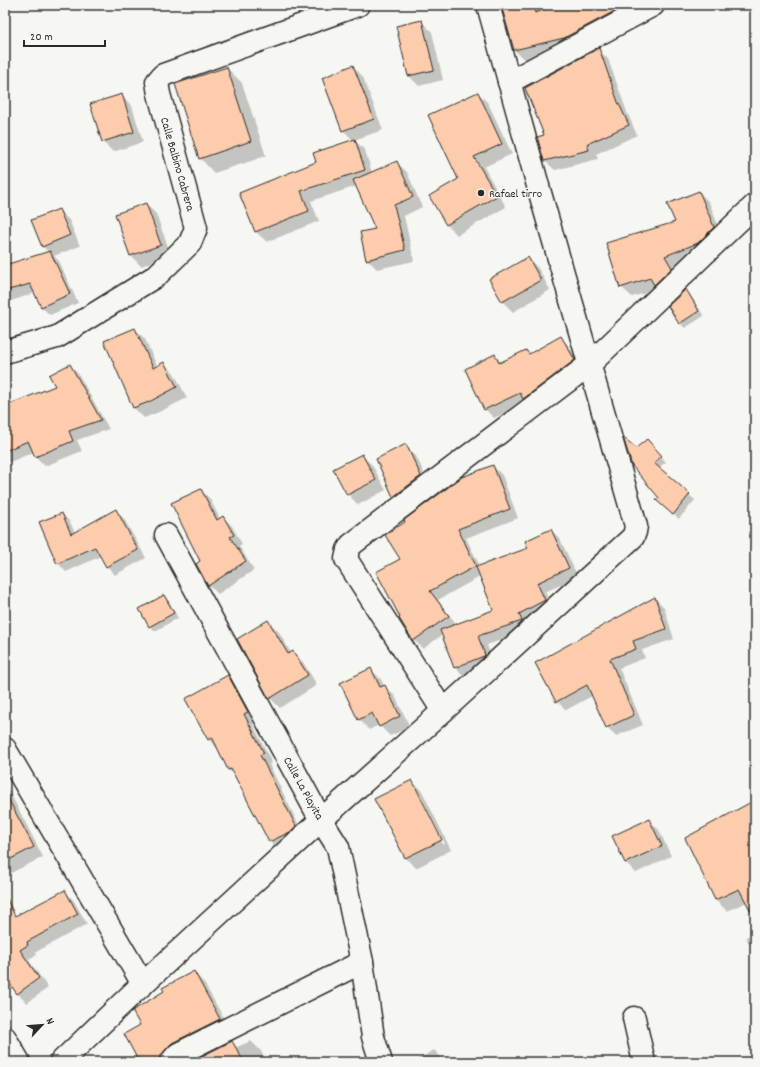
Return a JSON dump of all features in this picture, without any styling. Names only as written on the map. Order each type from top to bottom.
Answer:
[{"type":"street","name":"Calle Balbino Cabrera","points":[[5,352],[57,337],[156,276],[190,243],[196,228],[159,94],[158,82],[163,75],[358,5]]},
{"type":"street","points":[[62,1062],[143,984],[633,537],[636,532],[636,526],[542,201],[488,5]]},
{"type":"street","points":[[509,82],[653,5]]},
{"type":"street","points":[[443,711],[346,559],[350,545],[590,364],[755,205]]},
{"type":"street","name":"Calle La Playita","points":[[166,534],[321,820],[338,847],[362,962],[373,1037],[382,1062]]},
{"type":"street","points":[[5,748],[143,984]]},
{"type":"street","points":[[171,1062],[178,1054],[362,962]]},
{"type":"street","points":[[634,1018],[644,1062]]},
{"type":"street","points":[[5,1038],[19,1062]]},
{"type":"building","points":[[501,5],[532,5],[535,13],[557,5],[626,5],[564,38],[514,50]]},
{"type":"building","points":[[422,20],[434,70],[408,76],[396,26]]},
{"type":"building","points":[[599,48],[618,102],[629,125],[587,144],[589,150],[544,161],[537,137],[544,135],[525,88]]},
{"type":"building","points":[[353,65],[374,119],[342,131],[322,78]]},
{"type":"building","points":[[227,67],[251,141],[199,159],[175,84]]},
{"type":"building","points":[[478,92],[502,144],[474,157],[497,196],[446,225],[429,196],[458,179],[428,115]]},
{"type":"building","points":[[122,94],[134,132],[102,142],[90,104]]},
{"type":"building","points":[[355,139],[365,170],[301,191],[309,211],[255,232],[239,193],[316,162],[313,153]]},
{"type":"building","points":[[397,161],[413,197],[394,205],[405,250],[366,260],[360,232],[375,229],[353,180]]},
{"type":"building","points":[[699,191],[714,227],[698,243],[665,256],[672,268],[654,285],[650,278],[620,288],[606,243],[675,222],[667,204]]},
{"type":"building","points":[[146,203],[161,245],[130,256],[115,214]]},
{"type":"building","points":[[59,209],[70,235],[42,247],[31,220]]},
{"type":"building","points":[[50,251],[70,294],[41,307],[30,284],[5,291],[5,265]]},
{"type":"building","points":[[528,257],[541,280],[502,302],[489,279]]},
{"type":"building","points":[[686,289],[699,311],[679,324],[668,306]]},
{"type":"building","points":[[135,328],[153,368],[164,362],[177,387],[149,402],[133,408],[104,341]]},
{"type":"building","points":[[561,336],[575,360],[523,399],[520,393],[484,410],[465,369],[495,354],[499,363],[526,350],[529,354]]},
{"type":"building","points":[[70,364],[101,420],[69,431],[73,441],[35,457],[28,441],[5,451],[5,406],[55,386],[49,375]]},
{"type":"building","points":[[623,437],[636,448],[647,439],[662,456],[654,463],[690,494],[673,515],[656,500],[659,498],[632,466]]},
{"type":"building","points":[[406,444],[421,476],[393,497],[376,459]]},
{"type":"building","points":[[362,454],[376,480],[347,495],[333,469]]},
{"type":"building","points":[[493,465],[510,509],[458,529],[476,566],[430,591],[449,616],[413,641],[399,618],[400,617],[376,572],[400,559],[385,535],[405,522],[404,520],[462,477]]},
{"type":"building","points":[[201,489],[217,520],[223,516],[234,535],[230,537],[246,561],[208,586],[196,564],[200,561],[171,503]]},
{"type":"building","points":[[116,509],[138,550],[106,567],[95,547],[57,564],[39,522],[62,513],[71,534]]},
{"type":"building","points":[[551,529],[569,568],[537,583],[545,600],[519,614],[522,621],[478,636],[485,655],[484,656],[454,668],[440,630],[493,610],[476,567],[528,548],[525,541]]},
{"type":"building","points":[[164,595],[174,613],[149,627],[139,609]]},
{"type":"building","points":[[655,597],[666,629],[633,641],[636,649],[610,659],[634,715],[606,728],[587,685],[556,702],[535,663]]},
{"type":"building","points":[[268,620],[288,654],[293,651],[308,675],[269,699],[237,639]]},
{"type":"building","points":[[371,668],[380,687],[385,685],[400,716],[379,727],[372,713],[358,720],[340,683]]},
{"type":"building","points":[[228,675],[248,712],[244,714],[264,753],[260,755],[296,826],[290,832],[269,842],[231,769],[228,770],[212,737],[208,740],[185,699]]},
{"type":"building","points":[[412,780],[442,840],[405,858],[374,799]]},
{"type":"building","points":[[5,793],[34,847],[5,862]]},
{"type":"building","points":[[755,800],[755,919],[739,889],[715,900],[685,838]]},
{"type":"building","points":[[649,819],[662,846],[625,863],[612,836]]},
{"type":"building","points":[[65,890],[78,914],[27,942],[28,945],[20,950],[39,978],[17,994],[5,977],[5,895],[15,916]]},
{"type":"building","points":[[194,971],[220,1019],[172,1043],[162,1054],[159,1062],[139,1062],[124,1034],[140,1025],[132,1011],[164,991],[162,988]]},
{"type":"building","points":[[232,1041],[244,1062],[190,1062]]},
{"type":"place","name":"Rafael tirro","points":[[481,193]]}]
